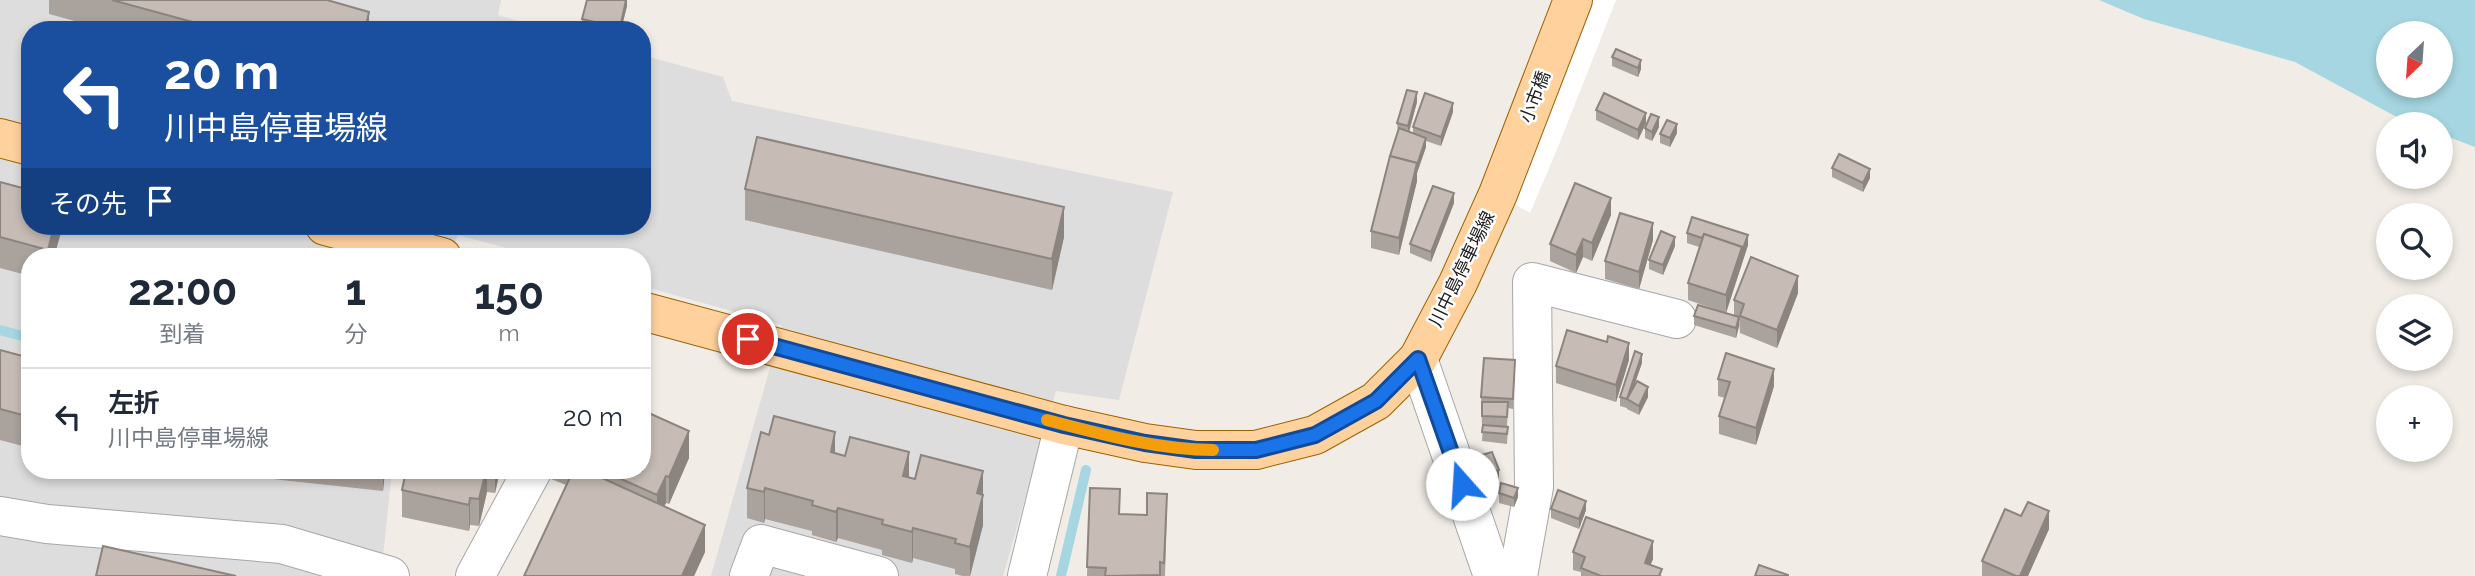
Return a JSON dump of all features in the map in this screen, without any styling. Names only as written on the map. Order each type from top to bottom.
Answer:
[{"type":"main road","name":"小市橋","points":[[1498,194],[1573,0]]},
{"type":"main road","points":[[0,138],[21,144]]},
{"type":"main road","name":"川中島停車場線","points":[[651,313],[1064,425],[1145,443],[1196,450],[1256,450],[1315,435],[1376,401],[1418,359],[1458,283],[1498,194]]},
{"type":"main road","points":[[359,235],[408,248]]},
{"type":"street","points":[[1518,576],[1534,487],[1532,282],[1677,319]]},
{"type":"street","points":[[1418,359],[1493,576]]},
{"type":"street","points":[[1027,576],[1064,425]]},
{"type":"street","points":[[475,576],[528,479]]},
{"type":"street","points":[[0,516],[47,524],[282,544],[390,576]]},
{"type":"street","points":[[749,576],[761,544],[879,576]]},
{"type":"shaded area","points":[[0,0],[501,0],[498,15],[519,21],[21,21],[21,235],[458,235],[452,248],[21,248],[21,479],[391,479],[381,576],[0,576]]},
{"type":"shaded area","points":[[651,57],[723,77],[732,101],[1173,192],[1119,400],[1056,391],[1003,576],[711,576],[782,325],[651,289],[651,248],[506,248],[458,235],[651,235]]},
{"type":"water","points":[[2099,0],[2475,0],[2475,147],[2453,139],[2453,112],[2387,112],[2295,62],[2144,19]]},
{"type":"pier","points":[[1556,0],[1616,0],[1530,213],[1498,194]]},
{"type":"building","points":[[112,0],[327,0],[369,12],[367,21],[189,21]]},
{"type":"building","points":[[587,0],[626,0],[622,21],[582,19]]},
{"type":"building","points":[[1616,49],[1641,60],[1638,68],[1612,57]]},
{"type":"building","points":[[1407,90],[1417,92],[1408,126],[1397,123]]},
{"type":"building","points":[[1425,93],[1453,103],[1441,137],[1413,127]]},
{"type":"building","points":[[1604,93],[1646,113],[1638,130],[1596,110]]},
{"type":"building","points":[[1651,114],[1659,117],[1652,132],[1645,128]]},
{"type":"building","points":[[1667,120],[1677,124],[1670,138],[1660,134]]},
{"type":"building","points":[[1399,128],[1426,138],[1417,165],[1390,156]]},
{"type":"building","points":[[757,137],[1064,207],[1052,259],[745,189]]},
{"type":"building","points":[[1839,154],[1870,169],[1863,183],[1832,168]]},
{"type":"building","points":[[1390,156],[1417,163],[1399,238],[1371,231]]},
{"type":"building","points":[[0,182],[21,188],[21,235],[52,235],[48,248],[0,237]]},
{"type":"building","points":[[1575,183],[1611,198],[1592,243],[1583,239],[1576,255],[1550,244]]},
{"type":"building","points":[[1433,186],[1454,193],[1431,252],[1410,244]]},
{"type":"building","points":[[1620,213],[1653,223],[1639,272],[1605,261]]},
{"type":"building","points":[[1692,217],[1748,235],[1742,251],[1742,247],[1704,234],[1702,238],[1687,233]]},
{"type":"building","points":[[1661,231],[1675,237],[1663,265],[1649,260]]},
{"type":"building","points":[[1704,234],[1742,247],[1726,295],[1688,283]]},
{"type":"building","points":[[1751,257],[1798,276],[1777,330],[1740,316],[1744,304],[1734,300]]},
{"type":"building","points":[[1698,305],[1739,317],[1736,328],[1694,316]]},
{"type":"building","points":[[1567,330],[1607,342],[1608,336],[1629,343],[1616,385],[1556,366]]},
{"type":"building","points":[[0,350],[21,356],[21,415],[0,409]]},
{"type":"building","points":[[1635,351],[1642,354],[1627,399],[1620,397]]},
{"type":"building","points":[[1726,353],[1774,369],[1756,428],[1719,416],[1730,382],[1718,379]]},
{"type":"building","points":[[1484,358],[1515,360],[1513,399],[1481,397]]},
{"type":"building","points":[[1637,381],[1648,387],[1639,406],[1627,399]]},
{"type":"building","points":[[1482,402],[1508,402],[1507,417],[1482,416]]},
{"type":"building","points":[[651,414],[689,431],[669,477],[666,476],[657,495],[621,479],[651,479]]},
{"type":"building","points":[[774,416],[835,432],[831,452],[845,456],[850,437],[909,452],[903,476],[915,479],[921,455],[983,471],[977,493],[983,495],[970,547],[955,543],[956,539],[913,528],[912,532],[882,524],[883,520],[838,508],[836,512],[812,505],[813,501],[765,488],[764,492],[747,488],[761,432],[769,435]]},
{"type":"building","points":[[1483,425],[1508,427],[1507,434],[1482,432]]},
{"type":"building","points":[[1492,452],[1499,470],[1489,474],[1482,455]]},
{"type":"building","points":[[404,479],[484,479],[479,499],[470,498],[469,505],[402,490]]},
{"type":"building","points":[[569,479],[604,479],[705,525],[682,576],[524,576]]},
{"type":"building","points":[[1501,483],[1518,488],[1514,498],[1499,493]]},
{"type":"building","points":[[1090,488],[1120,489],[1119,514],[1147,515],[1147,493],[1167,494],[1164,563],[1160,562],[1160,575],[1105,576],[1106,568],[1087,567]]},
{"type":"building","points":[[1558,490],[1586,501],[1579,519],[1551,509]]},
{"type":"building","points":[[2028,502],[2049,511],[2020,576],[2016,576],[1982,561],[2005,509],[2021,516]]},
{"type":"building","points":[[1586,517],[1653,541],[1645,563],[1662,569],[1659,576],[1601,576],[1581,568],[1585,557],[1573,552]]},
{"type":"building","points":[[103,546],[236,576],[96,576]]},
{"type":"building","points":[[1759,565],[1788,575],[1788,576],[1755,576]]},
{"type":"waterway","points":[[0,330],[21,336]]},
{"type":"waterway","points":[[1061,576],[1086,470]]},
{"type":"slow traffic","points":[[1047,420],[1145,443],[1213,450]]},
{"type":"route","points":[[748,339],[1064,425],[1145,443],[1196,450],[1256,450],[1315,435],[1376,401],[1418,359],[1462,484]]}]
